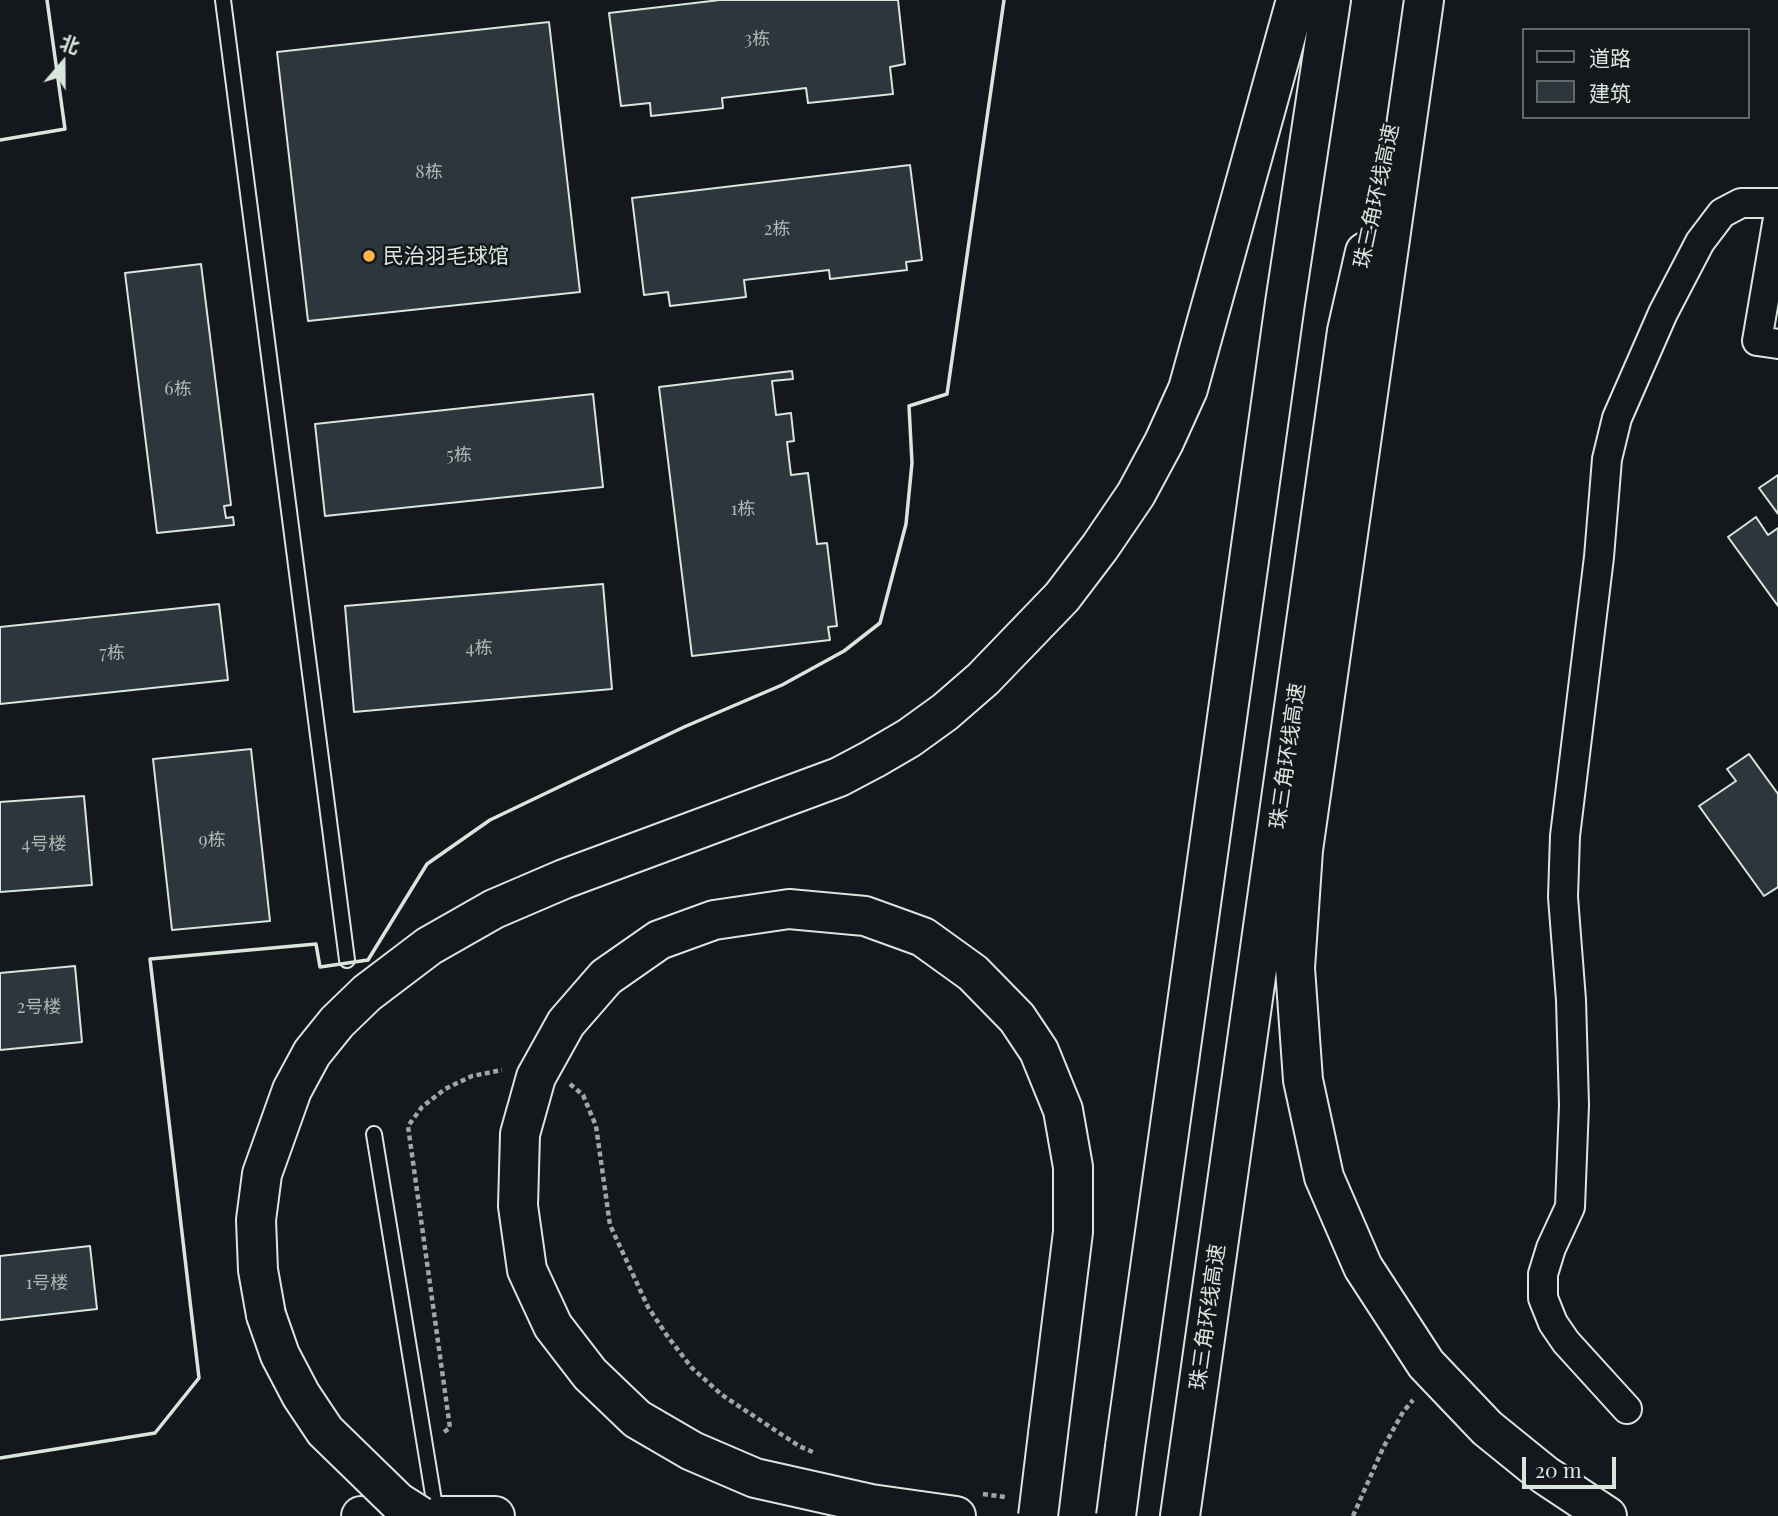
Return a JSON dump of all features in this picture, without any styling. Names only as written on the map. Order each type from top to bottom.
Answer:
[{"type":"main road","points":[[428,1515],[398,1502],[325,1431],[301,1395],[280,1355],[266,1315],[258,1270],[256,1220],[262,1174],[292,1090],[312,1053],[337,1022],[367,993],[429,946],[494,909],[564,879],[839,777],[873,760],[936,718],[983,679],[1023,640],[1070,587],[1136,494],[1188,389],[1296,0]]},
{"type":"main road","points":[[1116,1516],[1285,303],[1331,0]]},
{"type":"main road","points":[[1422,0],[1303,850],[1295,968],[1303,1080],[1324,1177],[1363,1267],[1426,1364],[1487,1428],[1545,1475],[1607,1516]]},
{"type":"main road","name":"珠三角环线高速","points":[[1180,1516],[1347,331],[1422,0]]},
{"type":"main road","points":[[969,1505],[871,1504],[755,1478],[692,1451],[637,1419],[590,1374],[553,1326],[527,1270],[518,1206],[520,1133],[537,1077],[566,1023],[606,977],[659,940],[714,920],[789,909],[865,916],[923,937],[973,973],[1017,1018],[1040,1051],[1063,1110],[1073,1167],[1073,1232],[1048,1434],[1024,1507]]},
{"type":"main road","points":[[361,1516],[495,1516]]},
{"type":"street","points":[[1627,1409],[1566,1342],[1553,1323],[1543,1298],[1543,1274],[1551,1248],[1570,1207],[1574,1105],[1571,1000],[1563,897],[1565,836],[1607,459],[1617,418],[1663,313],[1700,242],[1722,213],[1741,203],[1778,204]]},
{"type":"street","points":[[1768,342],[1778,218]]},
{"type":"lane","points":[[223,0],[347,960]]},
{"type":"lane","points":[[374,1134],[428,1515]]},
{"type":"path","points":[[443,1432],[450,1428],[408,1126],[422,1107],[445,1089],[489,1071],[513,1069]]},
{"type":"path","points":[[565,1081],[583,1095],[591,1110],[596,1126],[610,1225],[648,1307],[668,1337],[692,1368],[722,1395],[799,1446],[821,1456]]},
{"type":"path","points":[[1353,1516],[1383,1448],[1403,1412],[1420,1391]]},
{"type":"path","points":[[969,1505],[1024,1507]]},
{"type":"building","points":[[720,0],[898,0],[905,64],[890,67],[893,94],[808,103],[806,88],[722,98],[723,108],[651,116],[650,103],[621,106],[609,13]]},
{"type":"building","points":[[549,22],[580,292],[308,321],[277,52]]},
{"type":"building","points":[[910,165],[922,260],[906,262],[907,270],[830,279],[829,270],[744,280],[746,297],[670,306],[668,292],[644,295],[632,198]]},
{"type":"building","points":[[201,264],[231,505],[224,506],[226,518],[233,517],[234,525],[157,533],[125,273]]},
{"type":"building","points":[[792,371],[793,379],[772,381],[776,415],[791,413],[794,441],[787,442],[791,475],[808,473],[817,544],[827,543],[837,626],[828,627],[830,640],[692,656],[659,387]]},
{"type":"building","points":[[593,394],[603,487],[325,516],[315,424]]},
{"type":"building","points":[[1778,475],[1778,514],[1759,488]]},
{"type":"building","points":[[1756,517],[1768,535],[1778,528],[1778,606],[1728,537]]},
{"type":"building","points":[[603,584],[612,689],[354,712],[345,606]]},
{"type":"building","points":[[219,604],[228,680],[0,704],[0,627]]},
{"type":"building","points":[[251,749],[270,921],[172,930],[153,759]]},
{"type":"building","points":[[1749,754],[1778,794],[1778,887],[1764,896],[1699,806],[1736,781],[1727,769]]},
{"type":"building","points":[[84,796],[92,885],[0,892],[0,802]]},
{"type":"building","points":[[75,966],[82,1042],[0,1050],[0,973]]},
{"type":"building","points":[[90,1246],[97,1309],[0,1320],[0,1256]]},
{"type":"wall","points":[[0,140],[65,129],[47,0]]},
{"type":"wall","points":[[0,1458],[155,1433],[199,1378],[150,959],[316,944],[320,967],[368,960],[427,864],[490,820],[684,727],[782,685],[844,651],[880,623],[906,524],[912,463],[909,406],[947,394],[1004,0]]},
{"type":"place","name":"民治羽毛球馆","points":[[369,256]]}]
